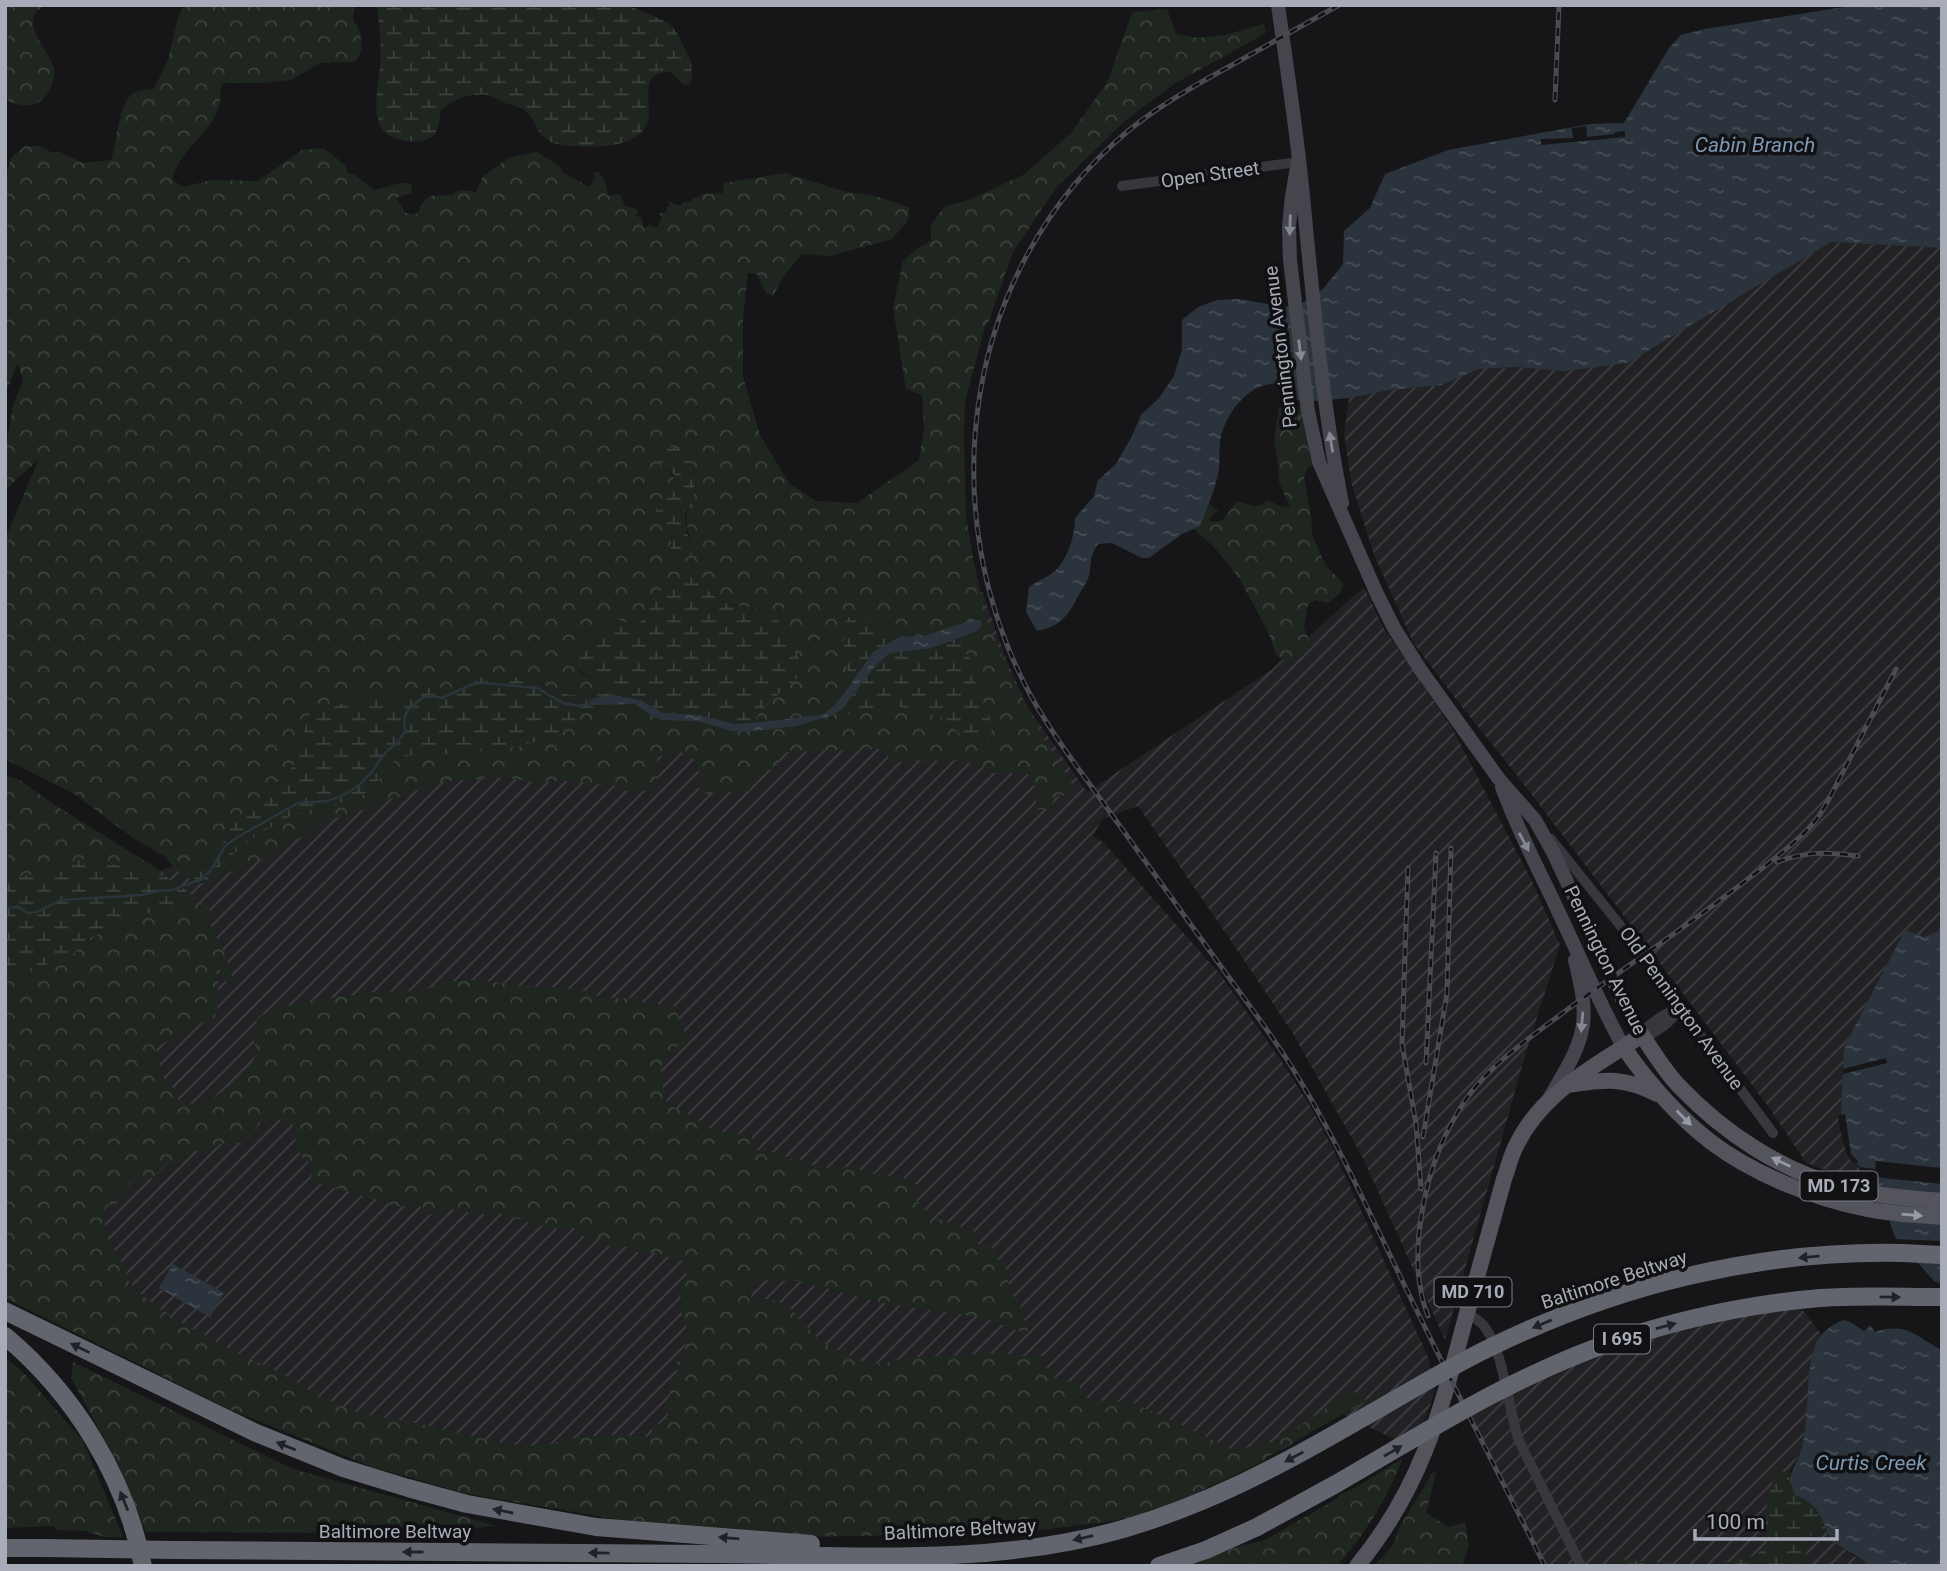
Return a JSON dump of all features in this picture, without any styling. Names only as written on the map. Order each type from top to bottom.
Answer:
[{"type":"highway","name":"Baltimore Beltway","points":[[5,1548],[853,1556],[969,1554],[1017,1550],[1122,1529],[1187,1508],[1239,1486],[1499,1343],[1594,1303],[1647,1286],[1702,1272],[1811,1256],[1868,1253],[1942,1255]]},
{"type":"highway","name":"I 695","points":[[1159,1566],[1206,1550],[1257,1527],[1505,1388],[1610,1343],[1661,1327],[1738,1309],[1819,1298],[1942,1297]]},
{"type":"highway","points":[[5,1311],[279,1443],[344,1468],[467,1504],[596,1527],[852,1547],[1017,1550]]},
{"type":"highway","points":[[5,1336],[54,1384],[95,1441],[110,1468],[135,1530],[144,1566]]},
{"type":"main road","name":"Pennington Avenue","points":[[1278,5],[1333,458],[1346,522]]},
{"type":"main road","name":"Pennington Avenue","points":[[1298,162],[1289,227],[1293,289],[1308,411],[1319,462],[1328,486],[1394,628],[1499,779],[1535,820],[1553,852],[1625,1006],[1678,1085],[1745,1142],[1780,1163],[1841,1186],[1872,1193],[1942,1201]]},
{"type":"main road","name":"Pennington Avenue","points":[[1499,779],[1518,830],[1624,1048],[1639,1069],[1690,1124],[1712,1142],[1753,1168],[1838,1203],[1869,1210],[1942,1217]]},
{"type":"main road","points":[[1547,1102],[1577,1046],[1583,1028],[1580,981],[1568,931]]},
{"type":"main road","name":"MD 710","points":[[1357,1566],[1396,1512],[1414,1478],[1437,1423],[1514,1149],[1531,1121],[1564,1085],[1644,1034]]},
{"type":"main road","points":[[1564,1085],[1627,1082],[1665,1098]]},
{"type":"street","name":"Open Street","points":[[1122,186],[1298,162]]},
{"type":"street","name":"Old Pennington Avenue","points":[[1535,820],[1574,865],[1643,954],[1773,1133]]},
{"type":"street","points":[[1644,1034],[1650,1035],[1661,1029],[1673,1020],[1680,1008]]},
{"type":"street","points":[[1467,1312],[1479,1321],[1492,1340],[1519,1441],[1581,1566]]},
{"type":"shaded area","points":[[1831,242],[1942,248],[1942,930],[1924,937],[1905,930],[1844,1047],[1841,1114],[1851,1161],[1862,1167],[1876,1183],[1842,1176],[1806,1163],[1768,1106],[1691,1004],[1414,644],[1374,555],[1351,481],[1344,434],[1349,398],[1389,390],[1442,385],[1479,369],[1516,367],[1564,371]]},
{"type":"shaded area","points":[[1364,587],[1383,627],[1452,728],[1532,881],[1560,945],[1526,1052],[1445,1340],[1363,1158],[1292,1032],[1138,806],[1102,819],[1093,836],[1104,843],[1219,973],[1312,1109],[1429,1359],[1435,1391],[1415,1449],[1336,1411],[1290,1438],[1194,1460],[656,1490],[353,1423],[213,1351],[144,1298],[111,1263],[56,1183],[131,885],[203,852],[550,704],[886,646],[972,610],[982,591],[1006,659],[1027,706],[1087,792],[1271,670]]},
{"type":"shaded area","points":[[1796,1301],[1821,1334],[1815,1344],[1810,1371],[1807,1417],[1801,1450],[1790,1472],[1820,1515],[1831,1541],[1873,1566],[1545,1566],[1469,1414],[1610,1343]]},
{"type":"green space","points":[[5,5],[46,5],[37,11],[33,26],[53,66],[54,77],[48,93],[36,104],[9,102],[5,94]]},
{"type":"green space","points":[[183,5],[354,5],[353,20],[362,41],[361,52],[355,62],[320,63],[291,80],[223,83],[219,107],[213,120],[176,169],[172,180],[184,187],[211,180],[258,181],[302,150],[324,148],[345,165],[348,173],[375,190],[400,183],[412,184],[411,193],[398,197],[397,200],[406,213],[415,214],[429,196],[452,195],[460,191],[476,192],[483,176],[510,157],[537,152],[559,166],[563,173],[588,186],[595,178],[593,173],[599,172],[607,186],[607,196],[620,194],[625,206],[638,211],[636,216],[642,218],[643,228],[651,225],[658,227],[662,218],[659,214],[667,211],[670,206],[668,201],[681,205],[702,194],[723,193],[724,183],[786,173],[843,191],[876,196],[910,208],[907,222],[892,239],[830,256],[802,254],[783,277],[773,296],[766,293],[757,274],[748,273],[743,320],[743,377],[760,435],[789,483],[816,501],[857,503],[919,460],[924,429],[922,395],[906,389],[893,308],[903,261],[931,241],[931,225],[944,207],[971,199],[1023,175],[1071,133],[1108,81],[1132,12],[1167,9],[1176,34],[1198,38],[1225,35],[1264,24],[1266,33],[1174,84],[1126,120],[1056,188],[1013,252],[985,327],[965,401],[966,517],[989,627],[1042,735],[1072,784],[1065,795],[1055,797],[1050,809],[1037,809],[1034,781],[1027,773],[991,773],[989,769],[966,760],[894,762],[879,749],[787,752],[780,757],[774,770],[765,770],[756,778],[749,791],[725,792],[722,795],[700,793],[699,771],[693,758],[688,754],[674,753],[657,758],[656,771],[659,776],[651,791],[626,791],[620,786],[575,781],[531,782],[504,777],[441,782],[409,793],[409,796],[393,798],[375,805],[375,808],[333,819],[300,838],[287,841],[266,856],[209,882],[219,867],[251,839],[288,817],[359,797],[372,789],[392,762],[411,755],[462,754],[521,746],[560,735],[572,721],[584,713],[622,703],[635,704],[662,720],[698,721],[732,731],[833,715],[842,709],[844,713],[866,712],[879,706],[893,705],[944,718],[961,735],[992,725],[975,681],[971,660],[966,653],[967,635],[982,625],[980,620],[965,622],[921,637],[882,632],[868,619],[850,674],[855,676],[831,708],[820,715],[753,723],[774,698],[760,610],[727,603],[714,597],[698,580],[681,577],[648,597],[644,616],[636,625],[618,620],[569,653],[577,669],[601,682],[608,694],[568,695],[532,680],[456,683],[450,690],[439,691],[424,687],[415,689],[404,697],[368,694],[316,710],[308,717],[293,767],[270,785],[260,807],[235,822],[222,845],[180,873],[164,856],[133,838],[76,795],[5,759],[5,539],[39,459],[5,490],[5,452],[13,405],[23,381],[18,363],[5,394],[5,179],[11,158],[25,146],[39,146],[51,152],[60,152],[83,163],[111,160],[125,102],[137,91],[154,89],[168,60]],"holes":[[[660,465],[694,470],[686,518],[693,548],[670,552],[672,532],[659,503],[672,487],[674,479],[672,474]]]},
{"type":"green space","points":[[377,5],[627,5],[669,23],[678,34],[691,62],[692,77],[690,85],[684,85],[671,72],[653,77],[649,84],[646,126],[632,139],[623,143],[581,147],[552,142],[543,137],[523,109],[484,95],[458,99],[441,110],[438,127],[428,139],[404,141],[384,131],[378,118],[376,103],[381,51]]},
{"type":"green space","points":[[1279,407],[1300,407],[1312,466],[1307,468],[1304,478],[1312,535],[1326,566],[1343,583],[1341,592],[1328,603],[1315,600],[1308,605],[1304,627],[1309,641],[1308,648],[1288,663],[1275,652],[1268,632],[1239,578],[1215,548],[1194,529],[1200,526],[1209,504],[1218,511],[1209,518],[1212,522],[1223,520],[1237,501],[1254,506],[1268,500],[1279,506],[1290,507],[1279,482],[1274,442]]},
{"type":"green space","points":[[667,447],[685,453],[690,460],[694,477],[694,505],[693,508],[686,509],[685,513],[687,533],[693,548],[686,559],[677,559],[670,552],[672,532],[657,515],[656,510],[675,480],[659,460],[659,454]]},
{"type":"green space","points":[[690,575],[724,602],[759,610],[774,617],[793,641],[799,661],[797,677],[766,706],[753,723],[733,724],[699,715],[663,713],[640,700],[591,705],[622,703],[584,713],[572,721],[560,735],[520,746],[462,754],[411,755],[392,762],[372,789],[359,797],[288,817],[251,839],[219,867],[209,882],[198,884],[180,873],[222,845],[235,822],[260,807],[270,785],[293,767],[308,717],[316,710],[368,694],[404,697],[415,689],[425,687],[439,691],[450,690],[466,677],[516,677],[532,680],[569,695],[607,694],[598,680],[575,666],[569,653],[597,635],[609,622],[636,625],[644,616],[648,597],[681,577]]},
{"type":"green space","points":[[860,614],[882,632],[901,636],[873,652],[855,676],[849,672],[846,664],[844,634],[849,617]]},
{"type":"green space","points":[[967,635],[966,653],[971,660],[975,681],[992,725],[990,737],[973,743],[944,718],[893,705],[879,706],[857,714],[843,713],[842,709],[876,665],[891,653],[948,642]]},
{"type":"green space","points":[[5,775],[21,781],[167,877],[142,872],[70,958],[87,938],[106,932],[131,916],[176,906],[190,893],[210,911],[210,923],[234,983],[227,983],[215,963],[219,998],[214,1018],[155,1047],[165,1081],[176,1090],[179,1101],[193,1104],[208,1102],[245,1074],[257,1053],[254,1041],[257,1018],[273,1009],[312,1001],[374,992],[423,991],[442,982],[477,980],[531,987],[564,987],[577,992],[594,990],[597,996],[638,998],[644,1003],[675,1006],[687,1045],[675,1047],[664,1055],[662,1061],[661,1074],[668,1105],[685,1110],[694,1120],[703,1121],[709,1128],[716,1127],[723,1133],[736,1132],[744,1137],[752,1137],[752,1145],[758,1151],[769,1150],[790,1159],[801,1159],[818,1168],[857,1167],[871,1174],[912,1179],[917,1186],[916,1200],[932,1217],[973,1231],[977,1243],[995,1250],[999,1263],[1006,1267],[1011,1292],[1021,1304],[1020,1317],[1026,1321],[1028,1332],[1011,1329],[987,1318],[894,1305],[890,1302],[887,1304],[798,1281],[758,1280],[752,1288],[751,1298],[771,1299],[788,1306],[821,1342],[862,1361],[881,1364],[907,1358],[1003,1353],[1043,1356],[1044,1366],[1051,1370],[1054,1377],[1076,1383],[1089,1400],[1131,1402],[1234,1451],[1277,1441],[1347,1394],[1358,1392],[1366,1401],[1254,1466],[1158,1511],[1106,1522],[1017,1533],[798,1537],[627,1521],[468,1494],[372,1467],[231,1410],[5,1298]],"holes":[[[284,1119],[290,1121],[295,1128],[297,1149],[304,1160],[310,1162],[312,1175],[309,1181],[390,1203],[391,1207],[417,1203],[429,1215],[440,1215],[443,1210],[465,1209],[471,1215],[500,1213],[550,1229],[574,1228],[587,1239],[606,1239],[609,1246],[627,1247],[633,1252],[663,1254],[683,1261],[687,1271],[685,1281],[680,1282],[682,1312],[687,1328],[685,1352],[683,1359],[677,1362],[677,1372],[666,1403],[668,1415],[664,1421],[653,1427],[651,1437],[580,1437],[550,1444],[523,1446],[361,1414],[312,1392],[181,1322],[149,1301],[130,1284],[125,1267],[111,1246],[102,1213],[106,1205],[121,1201],[129,1184],[135,1180],[157,1179],[157,1174],[167,1164],[182,1161],[193,1151],[210,1151],[220,1144],[241,1143],[258,1123]]]},
{"type":"green space","points":[[90,858],[167,877],[190,893],[176,905],[131,916],[106,932],[87,938],[70,958],[24,970],[8,978],[5,995],[5,878],[29,875],[58,864]]},
{"type":"green space","points":[[5,1358],[22,1371],[83,1441],[123,1537],[58,1530],[53,1526],[5,1528]]},
{"type":"green space","points":[[73,1362],[293,1469],[497,1526],[403,1533],[146,1532],[118,1464],[71,1378]]},
{"type":"green space","points":[[1403,1458],[1375,1515],[1337,1566],[1191,1566],[1236,1547],[1265,1540]]},
{"type":"green space","points":[[1775,1471],[1790,1472],[1790,1484],[1827,1475],[1853,1553],[1831,1541],[1826,1528],[1813,1532],[1805,1546],[1806,1559],[1791,1566],[1615,1566],[1615,1559],[1702,1564],[1736,1561],[1756,1554],[1770,1544],[1770,1526],[1765,1514]]},
{"type":"green space","points":[[1433,1472],[1436,1472],[1426,1513],[1449,1527],[1465,1522],[1469,1546],[1462,1566],[1374,1566],[1393,1545],[1400,1526]]},
{"type":"water","name":"Cabin Branch","points":[[1857,5],[1942,5],[1942,248],[1831,242],[1627,363],[1564,371],[1516,367],[1479,369],[1442,385],[1302,402],[1290,396],[1281,384],[1260,387],[1242,399],[1224,426],[1216,481],[1200,526],[1182,534],[1149,558],[1142,558],[1112,543],[1098,544],[1092,556],[1088,578],[1069,612],[1053,626],[1037,631],[1026,612],[1029,587],[1050,575],[1061,564],[1072,541],[1075,518],[1094,496],[1098,480],[1116,464],[1141,415],[1159,398],[1174,376],[1182,349],[1182,320],[1198,307],[1217,300],[1239,299],[1285,307],[1299,305],[1323,289],[1343,264],[1344,231],[1370,208],[1385,174],[1448,150],[1590,124],[1624,123],[1669,48],[1681,35]]},
{"type":"water","points":[[980,620],[982,625],[967,635],[931,648],[890,653],[876,665],[842,709],[833,715],[796,726],[732,731],[698,721],[662,720],[635,704],[591,705],[590,700],[608,694],[640,700],[663,713],[699,715],[733,724],[820,715],[838,702],[873,652],[901,636],[921,637]]},
{"type":"water","points":[[1905,930],[1924,937],[1942,930],[1942,1284],[1934,1281],[1895,1237],[1876,1183],[1862,1167],[1851,1161],[1846,1152],[1841,1114],[1844,1047]]},
{"type":"water","points":[[173,1264],[224,1293],[210,1317],[159,1288]]},
{"type":"water","name":"Curtis Creek","points":[[1843,1320],[1864,1331],[1870,1325],[1875,1332],[1895,1329],[1910,1332],[1942,1350],[1942,1566],[1873,1566],[1831,1541],[1815,1508],[1795,1495],[1791,1476],[1804,1436],[1815,1345],[1823,1333]]},
{"type":"pier","points":[[1586,126],[1587,137],[1625,131],[1625,137],[1541,145],[1541,139],[1573,138],[1572,128]]},
{"type":"pier","points":[[1886,1058],[1887,1063],[1843,1074],[1843,1069]]},
{"type":"pier","points":[[1845,1114],[1851,1154],[1858,1161],[1857,1164],[1851,1161],[1846,1152],[1840,1129],[1838,1116]]},
{"type":"pier","points":[[1876,1161],[1942,1168],[1942,1184],[1874,1177],[1864,1175],[1859,1169],[1875,1169]]},
{"type":"pier","points":[[1892,1239],[1942,1241],[1942,1259],[1908,1258]]},
{"type":"waterway","name":"Cabin Branch","points":[[5,908],[18,907],[28,913],[37,912],[61,900],[142,895],[172,890],[202,879],[211,870],[225,846],[236,838],[298,803],[328,801],[359,785],[397,743],[405,732],[404,720],[407,711],[423,697],[442,698],[473,684],[484,683],[537,688],[563,703],[578,706],[594,703]]},
{"type":"railway","points":[[1339,5],[1186,91],[1128,131],[1072,188],[1029,252],[998,322],[979,397],[974,474],[981,550],[1000,626],[1032,698],[1070,758],[1271,1036],[1307,1091],[1545,1566]]},
{"type":"railway","points":[[1555,100],[1559,5]]},
{"type":"railway","points":[[1428,1316],[1421,1291],[1418,1264],[1422,1212],[1439,1151],[1452,1122],[1469,1095],[1489,1072],[1523,1042],[1772,861],[1806,831],[1828,801],[1896,669]]},
{"type":"railway","points":[[1423,1137],[1447,993],[1451,848]]},
{"type":"railway","points":[[1426,1063],[1436,853]]},
{"type":"railway","points":[[1777,862],[1817,853],[1858,856]]},
{"type":"railway","points":[[1408,868],[1402,1044],[1416,1124],[1421,1189]]}]
